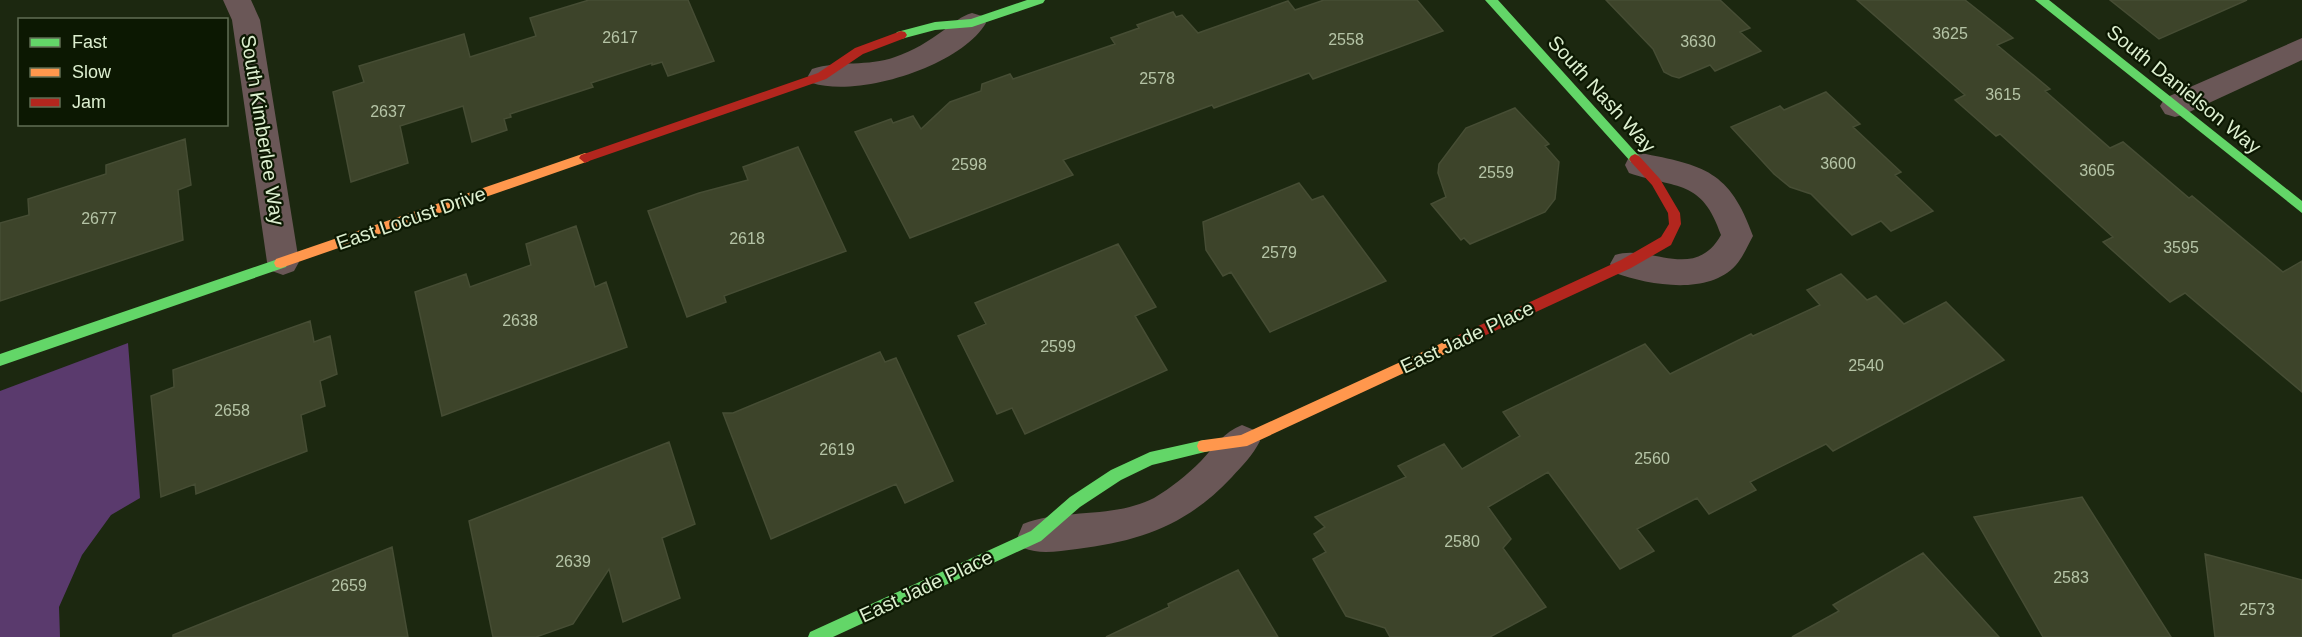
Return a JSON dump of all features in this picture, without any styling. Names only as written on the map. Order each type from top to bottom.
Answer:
[{"type":"street","name":"South Kimberlee Way","points":[[237,0],[246,20],[284,262]]},
{"type":"street","name":"East Locust Drive","points":[[0,360],[822,76],[881,74],[908,65],[948,44],[972,23],[1039,0]]},
{"type":"street","name":"South Nash Way","points":[[1491,0],[1640,165],[1670,201],[1677,219]]},
{"type":"street","name":"South Danielson Way","points":[[2042,0],[2302,208]]},
{"type":"street","points":[[2175,106],[2302,48]]},
{"type":"street","points":[[1626,264],[1656,272],[1692,272],[1722,259],[1737,236],[1730,210],[1710,186],[1682,172],[1640,165]]},
{"type":"street","name":"East Jade Place","points":[[816,637],[1036,536],[1075,502],[1116,475],[1150,459],[1188,448],[1242,441],[1658,249],[1671,238],[1677,219]]},
{"type":"street","name":"East Jade Place","points":[[1036,536],[1114,527],[1154,515],[1182,500],[1242,441]]},
{"type":"shaded area","points":[[128,343],[140,498],[111,515],[82,555],[59,607],[60,637],[0,637],[0,391]]},
{"type":"building","points":[[589,0],[688,0],[714,61],[668,76],[662,62],[652,65],[652,63],[591,83],[593,87],[510,114],[511,117],[504,119],[507,130],[472,142],[463,106],[400,126],[408,163],[351,182],[333,92],[364,82],[359,66],[464,34],[470,57],[536,36],[530,18]]},
{"type":"building","points":[[1324,0],[1417,0],[1443,31],[1313,79],[1309,73],[1214,108],[1212,105],[1063,160],[1073,175],[910,238],[855,132],[891,119],[893,123],[913,116],[921,129],[950,102],[981,91],[982,84],[1010,74],[1013,79],[1115,44],[1111,38],[1139,28],[1137,25],[1173,12],[1176,17],[1182,15],[1198,33],[1288,1],[1295,10]]},
{"type":"building","points":[[1606,0],[1720,0],[1750,28],[1740,32],[1761,51],[1715,71],[1710,65],[1679,78],[1672,76],[1664,72],[1653,49]]},
{"type":"building","points":[[1857,0],[1965,0],[2013,38],[1997,45],[2050,89],[2045,91],[2110,148],[2123,142],[2189,198],[2192,196],[2283,272],[2302,261],[2302,392],[2185,293],[2170,302],[2103,242],[2113,237],[2000,134],[1996,136],[1955,100],[1965,95]]},
{"type":"building","points":[[2110,0],[2247,0],[2159,39]]},
{"type":"building","points":[[1826,92],[1860,124],[1853,127],[1901,172],[1895,175],[1933,211],[1891,231],[1881,221],[1852,235],[1811,194],[1790,187],[1774,174],[1731,127],[1780,106],[1784,110]]},
{"type":"building","points":[[1515,108],[1549,144],[1545,146],[1559,162],[1555,199],[1545,212],[1470,244],[1464,238],[1461,240],[1431,204],[1446,197],[1438,173],[1439,164],[1466,128]]},
{"type":"building","points":[[185,139],[191,185],[178,190],[183,240],[0,301],[0,223],[29,215],[28,199],[106,174],[106,165]]},
{"type":"building","points":[[798,147],[846,251],[724,296],[726,302],[687,317],[648,211],[699,193],[748,180],[743,167]]},
{"type":"building","points":[[1299,183],[1312,200],[1323,196],[1386,281],[1270,332],[1231,272],[1223,276],[1206,250],[1203,222]]},
{"type":"building","points":[[576,226],[595,287],[606,282],[627,347],[442,416],[415,292],[466,274],[470,287],[531,265],[526,244]]},
{"type":"building","points":[[1118,244],[1156,307],[1135,316],[1167,370],[1025,434],[1012,408],[997,414],[958,336],[986,324],[975,303]]},
{"type":"building","points":[[1841,274],[1867,300],[1876,296],[1904,324],[1946,302],[2004,360],[1833,451],[1826,444],[1750,482],[1756,490],[1709,514],[1697,498],[1637,529],[1654,551],[1620,569],[1548,472],[1488,507],[1511,539],[1503,548],[1546,607],[1490,637],[1390,637],[1385,628],[1346,616],[1313,559],[1326,552],[1314,534],[1325,527],[1315,517],[1406,477],[1398,466],[1444,444],[1462,469],[1520,436],[1503,412],[1645,344],[1670,374],[1751,334],[1753,336],[1820,305],[1807,290]]},
{"type":"building","points":[[310,321],[314,342],[330,336],[337,374],[320,381],[325,406],[301,415],[307,451],[196,494],[195,484],[161,497],[151,396],[174,387],[173,370]]},
{"type":"building","points":[[880,352],[885,362],[896,358],[953,481],[905,503],[896,484],[771,539],[723,413],[733,413]]},
{"type":"building","points":[[669,442],[695,524],[662,538],[680,598],[623,622],[609,569],[573,624],[536,637],[493,637],[469,521]]},
{"type":"building","points":[[2082,497],[2171,637],[2043,637],[1974,517]]},
{"type":"building","points":[[392,547],[408,637],[173,637],[173,635]]},
{"type":"building","points":[[1923,553],[1999,637],[1792,637],[1839,611],[1833,605]]},
{"type":"building","points":[[2205,554],[2302,580],[2302,637],[2215,637]]},
{"type":"building","points":[[1238,570],[1278,637],[1106,637],[1169,607],[1168,604]]},
{"type":"traffic: fast","points":[[901,35],[935,26],[972,23],[1039,0]]},
{"type":"traffic: fast","points":[[1491,0],[1635,159]]},
{"type":"traffic: fast","points":[[2041,0],[2302,208]]},
{"type":"traffic: fast","points":[[0,360],[281,263]]},
{"type":"traffic: fast","points":[[816,637],[1036,536],[1075,502],[1116,475],[1150,459],[1204,446]]},
{"type":"traffic: slow","points":[[281,263],[585,158]]},
{"type":"traffic: slow","points":[[1204,446],[1242,441],[1455,343]]},
{"type":"traffic: jam","points":[[585,158],[822,76],[859,51],[901,35]]},
{"type":"traffic: jam","points":[[1455,343],[1626,264],[1666,241],[1675,224],[1674,213],[1656,182],[1635,159]]}]
